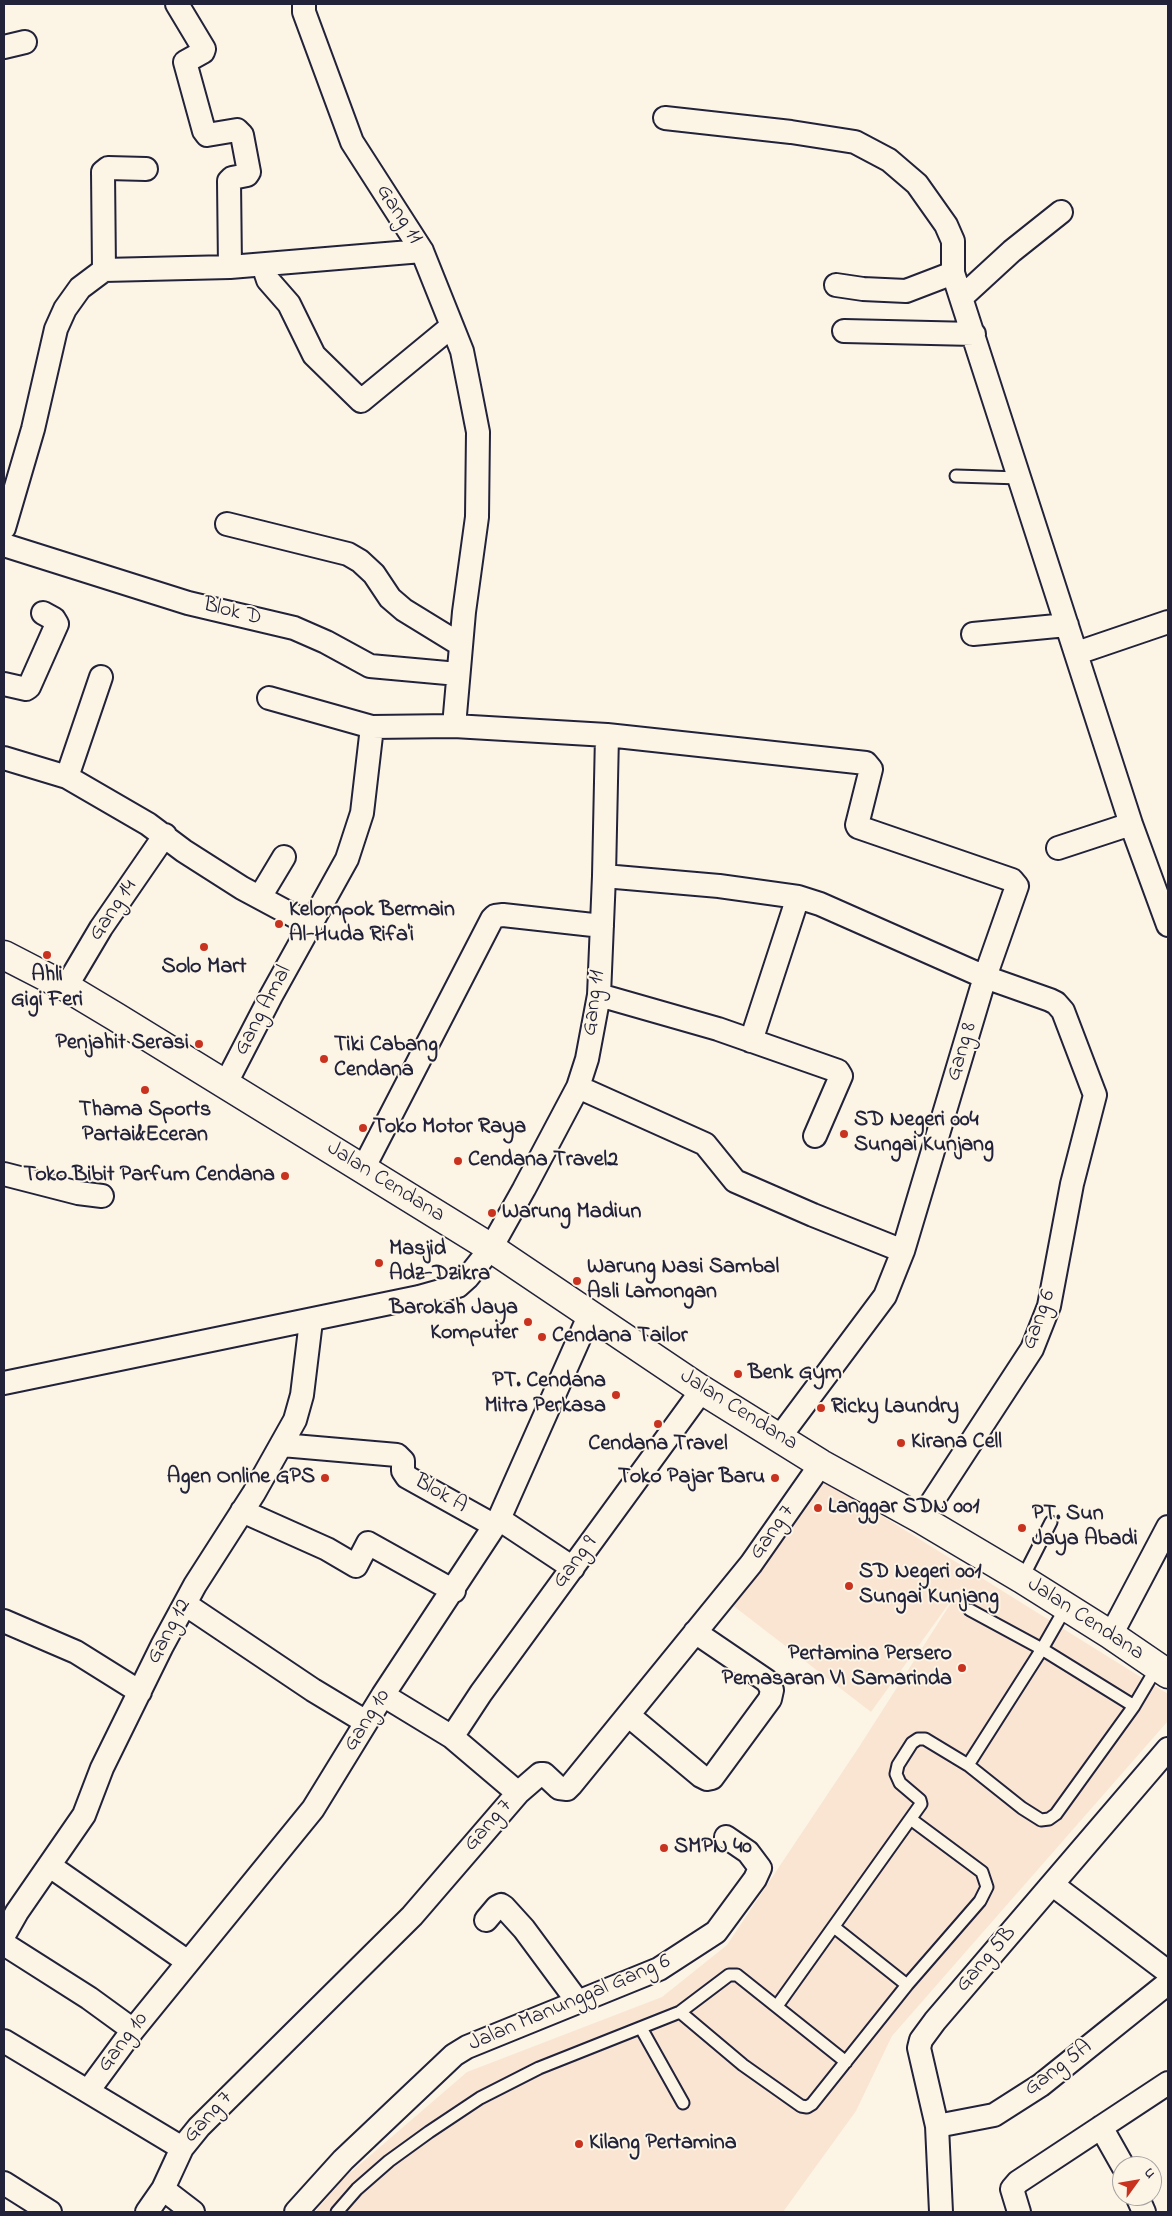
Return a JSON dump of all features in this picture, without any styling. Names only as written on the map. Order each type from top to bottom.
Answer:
[{"type":"street","points":[[177,4],[204,49],[203,52],[186,60],[185,64],[204,132],[207,135],[237,130],[242,135],[249,172],[245,176],[232,178],[230,181],[230,267]]},
{"type":"street","name":"Gang 11","points":[[304,4],[304,12],[352,142],[422,251],[462,351],[478,432],[477,517],[461,645],[454,726]]},
{"type":"street","points":[[665,118],[792,132],[855,142],[889,160],[917,184],[937,211],[953,242],[953,273],[1131,824],[1168,925]]},
{"type":"street","points":[[104,270],[103,172],[108,168],[146,168]]},
{"type":"street","points":[[962,296],[1012,252],[1062,212]]},
{"type":"street","points":[[4,528],[33,429],[56,329],[65,309],[80,288],[104,270],[230,267],[422,251]]},
{"type":"street","points":[[262,265],[268,280],[289,304],[314,354],[361,401],[452,326]]},
{"type":"street","points":[[836,285],[863,289],[906,291],[953,273]]},
{"type":"street","points":[[844,331],[974,334]]},
{"type":"street","points":[[227,524],[348,554],[360,561],[374,574],[390,598],[404,610],[461,645]]},
{"type":"street","name":"Blok D","points":[[4,545],[188,603],[302,631],[370,666],[458,674]]},
{"type":"street","points":[[4,684],[26,689],[29,687],[57,624],[54,619],[43,613]]},
{"type":"street","points":[[1077,653],[1168,622]]},
{"type":"street","points":[[973,634],[1068,626]]},
{"type":"street","points":[[67,777],[101,678]]},
{"type":"street","points":[[269,698],[372,727],[454,726],[607,735]]},
{"type":"street","name":"Gang Amal","points":[[225,1085],[348,859],[362,813],[372,727]]},
{"type":"street","name":"Gang 11","points":[[491,1248],[578,1087],[587,1059],[599,995],[607,735]]},
{"type":"street","name":"Gang 8","points":[[607,735],[866,763],[871,769],[857,825],[860,828],[1015,882],[1017,888],[985,977],[903,1251],[885,1296],[779,1438]]},
{"type":"street","points":[[4,758],[67,777],[165,835],[184,851],[242,888],[311,925]]},
{"type":"street","points":[[1058,848],[1131,824]]},
{"type":"street","name":"Gang 14","points":[[66,988],[101,928],[165,835]]},
{"type":"street","points":[[260,897],[284,857]]},
{"type":"street","points":[[604,876],[719,886],[798,897],[827,907],[985,977]]},
{"type":"street","points":[[751,1041],[798,897]]},
{"type":"street","points":[[363,1169],[492,919],[499,915],[602,926]]},
{"type":"street","name":"Jalan Cendana","points":[[4,955],[66,988],[491,1248],[702,1390],[820,1464],[921,1519],[1022,1579],[1111,1635],[1163,1671]]},
{"type":"street","name":"Gang 6","points":[[921,1519],[1032,1349],[1049,1306],[1072,1184],[1095,1095],[1063,1011],[1056,1003],[985,977]]},
{"type":"street","points":[[599,995],[751,1041],[840,1073],[841,1076],[815,1136]]},
{"type":"street","points":[[578,1087],[705,1144],[735,1181],[903,1251]]},
{"type":"street","points":[[4,1174],[78,1193],[102,1196]]},
{"type":"street","points":[[4,1383],[311,1321],[419,1297],[458,1286],[468,1277],[491,1248]]},
{"type":"street","name":"Gang 10","points":[[88,2091],[133,2030],[313,1809],[383,1695],[454,1591],[497,1523],[590,1314]]},
{"type":"street","name":"Gang 12","points":[[4,1935],[17,1912],[84,1816],[102,1768],[185,1604],[282,1445],[295,1420],[302,1395],[311,1321]]},
{"type":"street","name":"Gang 9","points":[[452,1737],[480,1693],[702,1390]]},
{"type":"street","name":"Blok A","points":[[282,1445],[397,1455],[403,1461],[403,1471],[407,1477],[497,1523],[573,1568]]},
{"type":"street","name":"Gang 7","points":[[147,2212],[162,2189],[182,2148],[241,2084],[412,1916],[518,1793],[540,1774],[544,1774],[559,1788],[567,1789],[751,1564],[820,1464]]},
{"type":"street","points":[[242,1511],[327,1549],[356,1566],[368,1543],[454,1591]]},
{"type":"street","points":[[1111,1635],[1168,1527]]},
{"type":"street","points":[[185,1604],[313,1690],[366,1722]]},
{"type":"street","points":[[4,1622],[76,1652],[140,1692]]},
{"type":"street","points":[[628,1715],[701,1776],[707,1779],[712,1778],[770,1699],[772,1690],[767,1681],[695,1632]]},
{"type":"street","points":[[383,1695],[452,1737],[518,1793]]},
{"type":"street","name":"Gang 5B","points":[[941,2212],[937,2126],[920,2048],[921,2040],[934,2021],[1168,1749]]},
{"type":"street","name":"Jalan Manunggal Gang 6","points":[[296,2212],[343,2160],[454,2055],[467,2047],[659,1969],[704,1942],[716,1932],[760,1871],[758,1862],[748,1852],[726,1837]]},
{"type":"street","points":[[50,1866],[188,1962]]},
{"type":"street","points":[[1052,1885],[1166,1987]]},
{"type":"street","points":[[486,1920],[497,1907],[501,1905],[504,1907],[524,1929],[578,2002]]},
{"type":"street","points":[[4,1944],[89,1998],[133,2030]]},
{"type":"street","name":"Gang 5A","points":[[937,2126],[994,2115],[1040,2085],[1166,1987]]},
{"type":"street","points":[[4,2041],[182,2148]]},
{"type":"street","points":[[1019,2212],[1012,2189],[1018,2182],[1168,2083]]},
{"type":"street","points":[[1101,2127],[1117,2156]]},
{"type":"street","points":[[4,2183],[50,2212]]},
{"type":"street","points":[[162,2189],[193,2212]]},
{"type":"lane","points":[[956,476],[1020,478]]},
{"type":"lane","points":[[1022,1579],[1051,1522]]},
{"type":"lane","points":[[968,1764],[1042,1649],[1066,1607]]},
{"type":"lane","points":[[970,1610],[1042,1649],[1134,1706]]},
{"type":"lane","points":[[777,2006],[912,1820],[921,1804],[920,1800],[900,1783],[896,1774],[898,1764],[912,1742],[918,1739],[925,1739],[968,1764],[1022,1808],[1041,1820],[1049,1819],[1056,1814],[1134,1706],[1163,1671]]},
{"type":"lane","points":[[680,2012],[743,2065],[801,2106],[807,2107],[812,2104],[907,1985],[980,1902],[987,1887],[982,1872],[912,1820]]},
{"type":"lane","points":[[834,1927],[907,1985]]},
{"type":"lane","points":[[337,2212],[357,2190],[389,2162],[429,2132],[480,2098],[539,2068],[680,2012],[729,1975],[737,1975],[846,2062]]},
{"type":"lane","points":[[641,2028],[683,2103]]},
{"type":"shaded area","points":[[818,1476],[1168,1694],[1168,1721],[892,2036],[856,2111],[783,2212],[315,2212],[344,2178],[467,2072],[662,1997],[727,1945],[859,1747],[963,1584],[871,1712],[727,1601]]},
{"type":"place","name":"Kelompok Bermain Al-Huda Rifa'i","points":[[279,924]]},
{"type":"place","name":"Solo Mart","points":[[204,947]]},
{"type":"place","name":"Ahli Gigi Feri","points":[[47,955]]},
{"type":"place","name":"Penjahit Serasi","points":[[199,1044]]},
{"type":"place","name":"Tiki Cabang Cendana","points":[[324,1059]]},
{"type":"place","name":"Thama Sports Partai&Eceran","points":[[145,1090]]},
{"type":"place","name":"Toko Motor Raya","points":[[363,1128]]},
{"type":"place","name":"SD Negeri 004 Sungai Kunjang","points":[[844,1134]]},
{"type":"place","name":"Cendana Travel2","points":[[458,1161]]},
{"type":"place","name":"Toko Bibit Parfum Cendana","points":[[285,1176]]},
{"type":"place","name":"Warung Madiun","points":[[492,1213]]},
{"type":"place","name":"Masjid Adz-Dzikra","points":[[379,1263]]},
{"type":"place","name":"Warung Nasi Sambal Asli Lamongan","points":[[577,1281]]},
{"type":"place","name":"Barokah Jaya Komputer","points":[[528,1322]]},
{"type":"place","name":"Cendana Tailor","points":[[542,1337]]},
{"type":"place","name":"Benk Gym","points":[[738,1374]]},
{"type":"place","name":"PT. Cendana Mitra Perkasa","points":[[616,1395]]},
{"type":"place","name":"Ricky Laundry","points":[[821,1408]]},
{"type":"place","name":"Cendana Travel","points":[[658,1424]]},
{"type":"place","name":"Kirana Cell","points":[[901,1443]]},
{"type":"place","name":"Agen Online GPS","points":[[325,1478]]},
{"type":"place","name":"Toko Pajar Baru","points":[[775,1478]]},
{"type":"place","name":"Langgar SDN 001","points":[[818,1508]]},
{"type":"place","name":"PT. Sun Jaya Abadi","points":[[1022,1528]]},
{"type":"place","name":"SD Negeri 001 Sungai Kunjang","points":[[849,1586]]},
{"type":"place","name":"Pertamina Persero Pemasaran VI Samarinda","points":[[962,1668]]},
{"type":"place","name":"SMPN 40","points":[[664,1848]]},
{"type":"place","name":"Kilang Pertamina","points":[[579,2144]]}]
